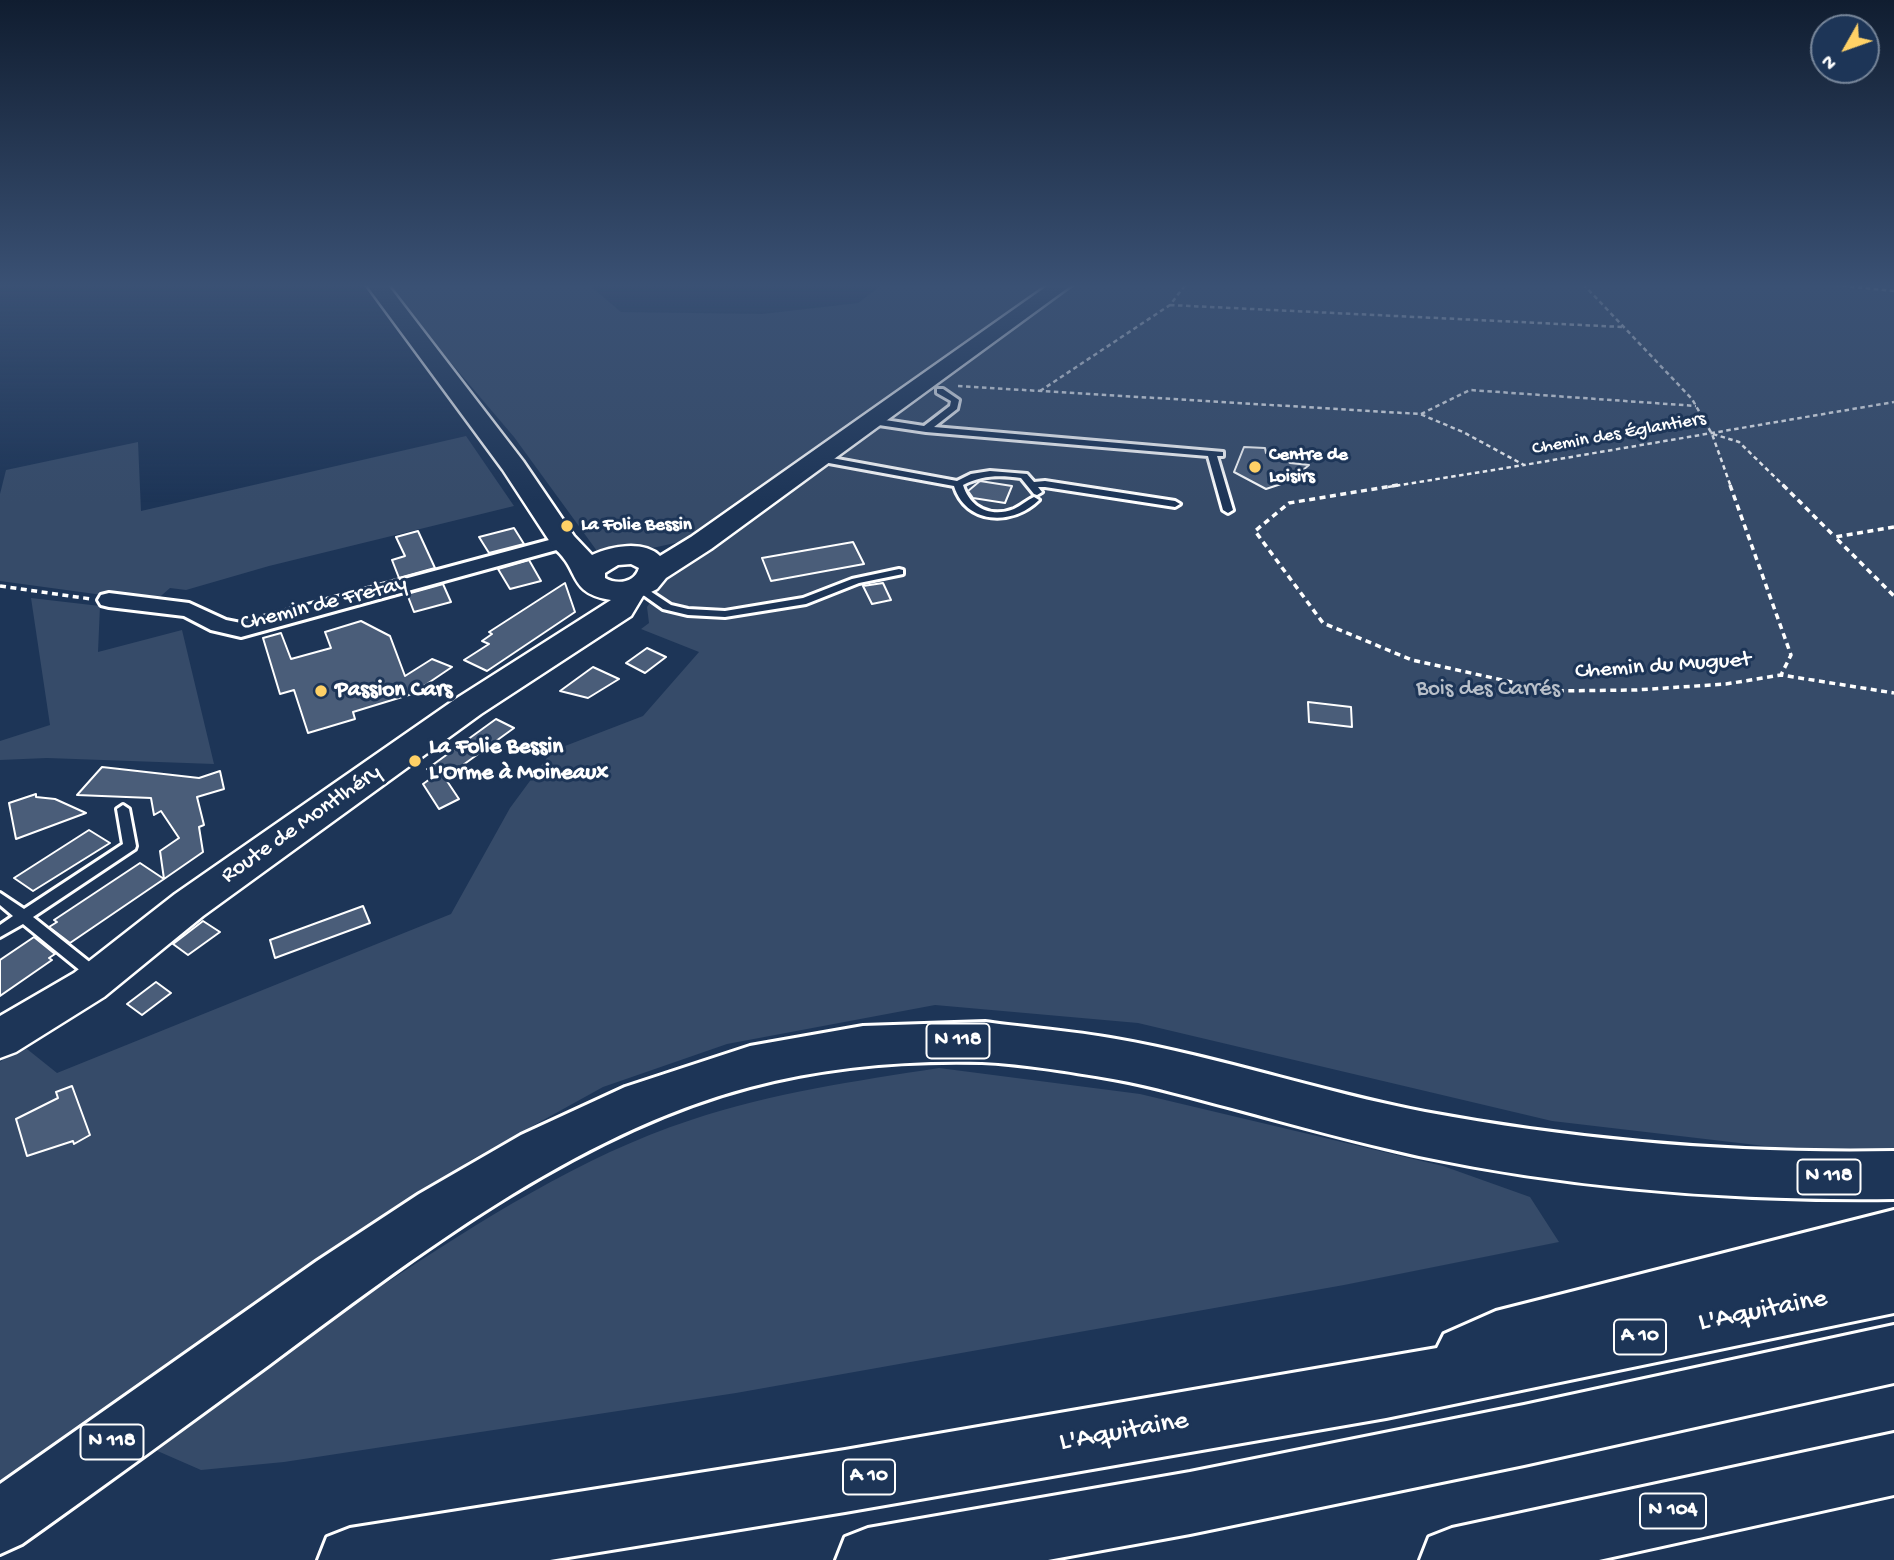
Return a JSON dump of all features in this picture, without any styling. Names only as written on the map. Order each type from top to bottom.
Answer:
[{"type":"highway","name":"N 118","points":[[0,1522],[335,1280],[494,1175],[595,1122],[645,1100],[718,1073],[765,1061],[870,1044],[962,1041],[1027,1045],[1116,1059],[1359,1120],[1560,1159],[1630,1168],[1751,1176],[1894,1175]]},
{"type":"highway","points":[[1386,1388],[1496,1340],[1894,1236]]},
{"type":"highway","name":"L'Aquitaine","points":[[350,1560],[845,1481],[1386,1388],[1894,1286]]},
{"type":"highway","points":[[868,1560],[1283,1484],[1524,1436],[1894,1354]]},
{"type":"highway","name":"N 104","points":[[1452,1560],[1894,1464]]},
{"type":"main road","points":[[431,357],[514,467],[612,569]]},
{"type":"main road","name":"Route de Montlhéry","points":[[0,1037],[89,985],[189,905],[469,706],[620,608],[628,598],[612,569],[701,543],[962,357]]},
{"type":"main road","name":"Route de Montlhéry","points":[[0,1037],[87,968],[189,905]]},
{"type":"street","name":"Chemin de Fretay","points":[[109,600],[189,610],[219,625],[241,630],[612,569]]},
{"type":"lane","points":[[926,429],[954,407],[955,400],[952,396],[940,391]]},
{"type":"lane","points":[[872,421],[926,429],[1216,454],[1228,510]]},
{"type":"lane","points":[[821,458],[958,484],[970,477],[993,471],[1024,476],[1035,492]]},
{"type":"lane","points":[[958,484],[960,498],[973,510],[984,514],[1008,513],[1045,484],[1175,504]]},
{"type":"lane","points":[[612,569],[667,607],[688,612],[725,614],[806,601],[856,581],[899,572]]},
{"type":"lane","points":[[0,932],[130,846],[123,809]]},
{"type":"lane","points":[[0,898],[87,968]]},
{"type":"path","points":[[1039,391],[1091,357]]},
{"type":"path","name":"Chemin du Muguet","points":[[1652,357],[1696,406],[1712,434],[1791,654],[1781,675]]},
{"type":"path","name":"Chemin des Églantiers","points":[[940,391],[963,385],[1420,414],[1463,432],[1524,465],[1894,402]]},
{"type":"path","points":[[1420,414],[1470,390],[1696,406]]},
{"type":"path","points":[[1712,434],[1739,442],[1894,596]]},
{"type":"path","name":"Chemin du Muguet","points":[[1524,465],[1289,503],[1255,531],[1323,623],[1412,660],[1552,691],[1636,690],[1726,684],[1781,675],[1894,693]]},
{"type":"path","points":[[1835,537],[1894,527]]},
{"type":"path","points":[[0,586],[109,600]]},
{"type":"green space","name":"Bois des Carrés","points":[[446,357],[1894,357],[1894,1158],[1884,1160],[1552,1121],[1138,1023],[935,1005],[727,1044],[603,1087],[471,1160],[0,1489],[0,1062],[22,1045],[57,1073],[451,914],[510,808],[552,751],[643,716],[699,652],[641,629],[649,623],[647,607],[693,539],[639,551],[597,551],[514,437]]},
{"type":"green space","points":[[466,436],[514,506],[269,566],[186,590],[170,588],[154,602],[0,581],[0,494],[6,470],[138,442],[141,511]]},
{"type":"green space","points":[[31,598],[100,606],[98,652],[182,630],[214,764],[47,758],[0,760],[0,741],[50,725]]},
{"type":"green space","points":[[939,1068],[1140,1094],[1443,1166],[1530,1197],[1559,1242],[1344,1285],[736,1393],[284,1462],[201,1470],[146,1446],[293,1344],[456,1238],[532,1192],[610,1152],[691,1120],[752,1102]]},
{"type":"building","points":[[1244,447],[1265,448],[1266,453],[1277,453],[1290,463],[1309,465],[1290,481],[1266,489],[1234,472]]},
{"type":"building","points":[[980,481],[1012,486],[1005,503],[973,498],[968,491]]},
{"type":"building","points":[[514,528],[524,544],[489,553],[479,537]]},
{"type":"building","points":[[418,531],[435,568],[399,578],[392,560],[405,556],[396,537]]},
{"type":"building","points":[[853,542],[864,564],[771,581],[762,558]]},
{"type":"building","points":[[529,560],[541,581],[510,589],[498,569]]},
{"type":"building","points":[[565,583],[575,612],[487,671],[464,660],[489,644],[482,641],[492,634],[489,632]]},
{"type":"building","points":[[883,583],[891,600],[872,604],[863,586]]},
{"type":"building","points":[[443,584],[451,602],[414,612],[407,594]]},
{"type":"building","points":[[361,621],[390,636],[405,676],[432,659],[452,667],[412,694],[353,712],[355,719],[308,733],[294,690],[280,694],[263,638],[281,633],[291,659],[331,648],[325,632]]},
{"type":"building","points":[[647,648],[666,657],[645,673],[626,663]]},
{"type":"building","points":[[593,667],[619,679],[588,698],[560,691]]},
{"type":"building","points":[[1308,702],[1351,707],[1352,727],[1309,722]]},
{"type":"building","points":[[496,719],[514,728],[445,778],[459,799],[439,809],[423,784],[437,774],[427,769]]},
{"type":"building","points":[[102,767],[199,778],[220,771],[224,789],[197,797],[204,825],[199,827],[203,852],[164,879],[160,851],[179,838],[161,811],[154,815],[151,798],[77,795]]},
{"type":"building","points":[[36,794],[36,797],[55,799],[86,813],[16,839],[9,803]]},
{"type":"building","points":[[89,830],[110,843],[33,891],[14,878]]},
{"type":"building","points":[[140,863],[164,879],[70,943],[49,927],[57,922],[54,920]]},
{"type":"building","points":[[363,906],[370,923],[275,958],[270,940]]},
{"type":"building","points":[[203,921],[220,932],[188,955],[173,944]]},
{"type":"building","points":[[34,937],[55,954],[49,958],[52,960],[0,996],[0,960]]},
{"type":"building","points":[[156,982],[171,993],[142,1015],[127,1004]]},
{"type":"building","points":[[72,1086],[90,1135],[74,1144],[73,1141],[27,1156],[16,1119],[58,1098],[56,1092]]},
{"type":"place","name":"Centre de Loisirs","points":[[1255,467]]},
{"type":"place","name":"La Folie Bessin","points":[[567,526]]},
{"type":"place","name":"Passion Cars","points":[[321,691]]},
{"type":"place","name":"La Folie Bessin L'Orme à Moineaux","points":[[415,761]]}]
